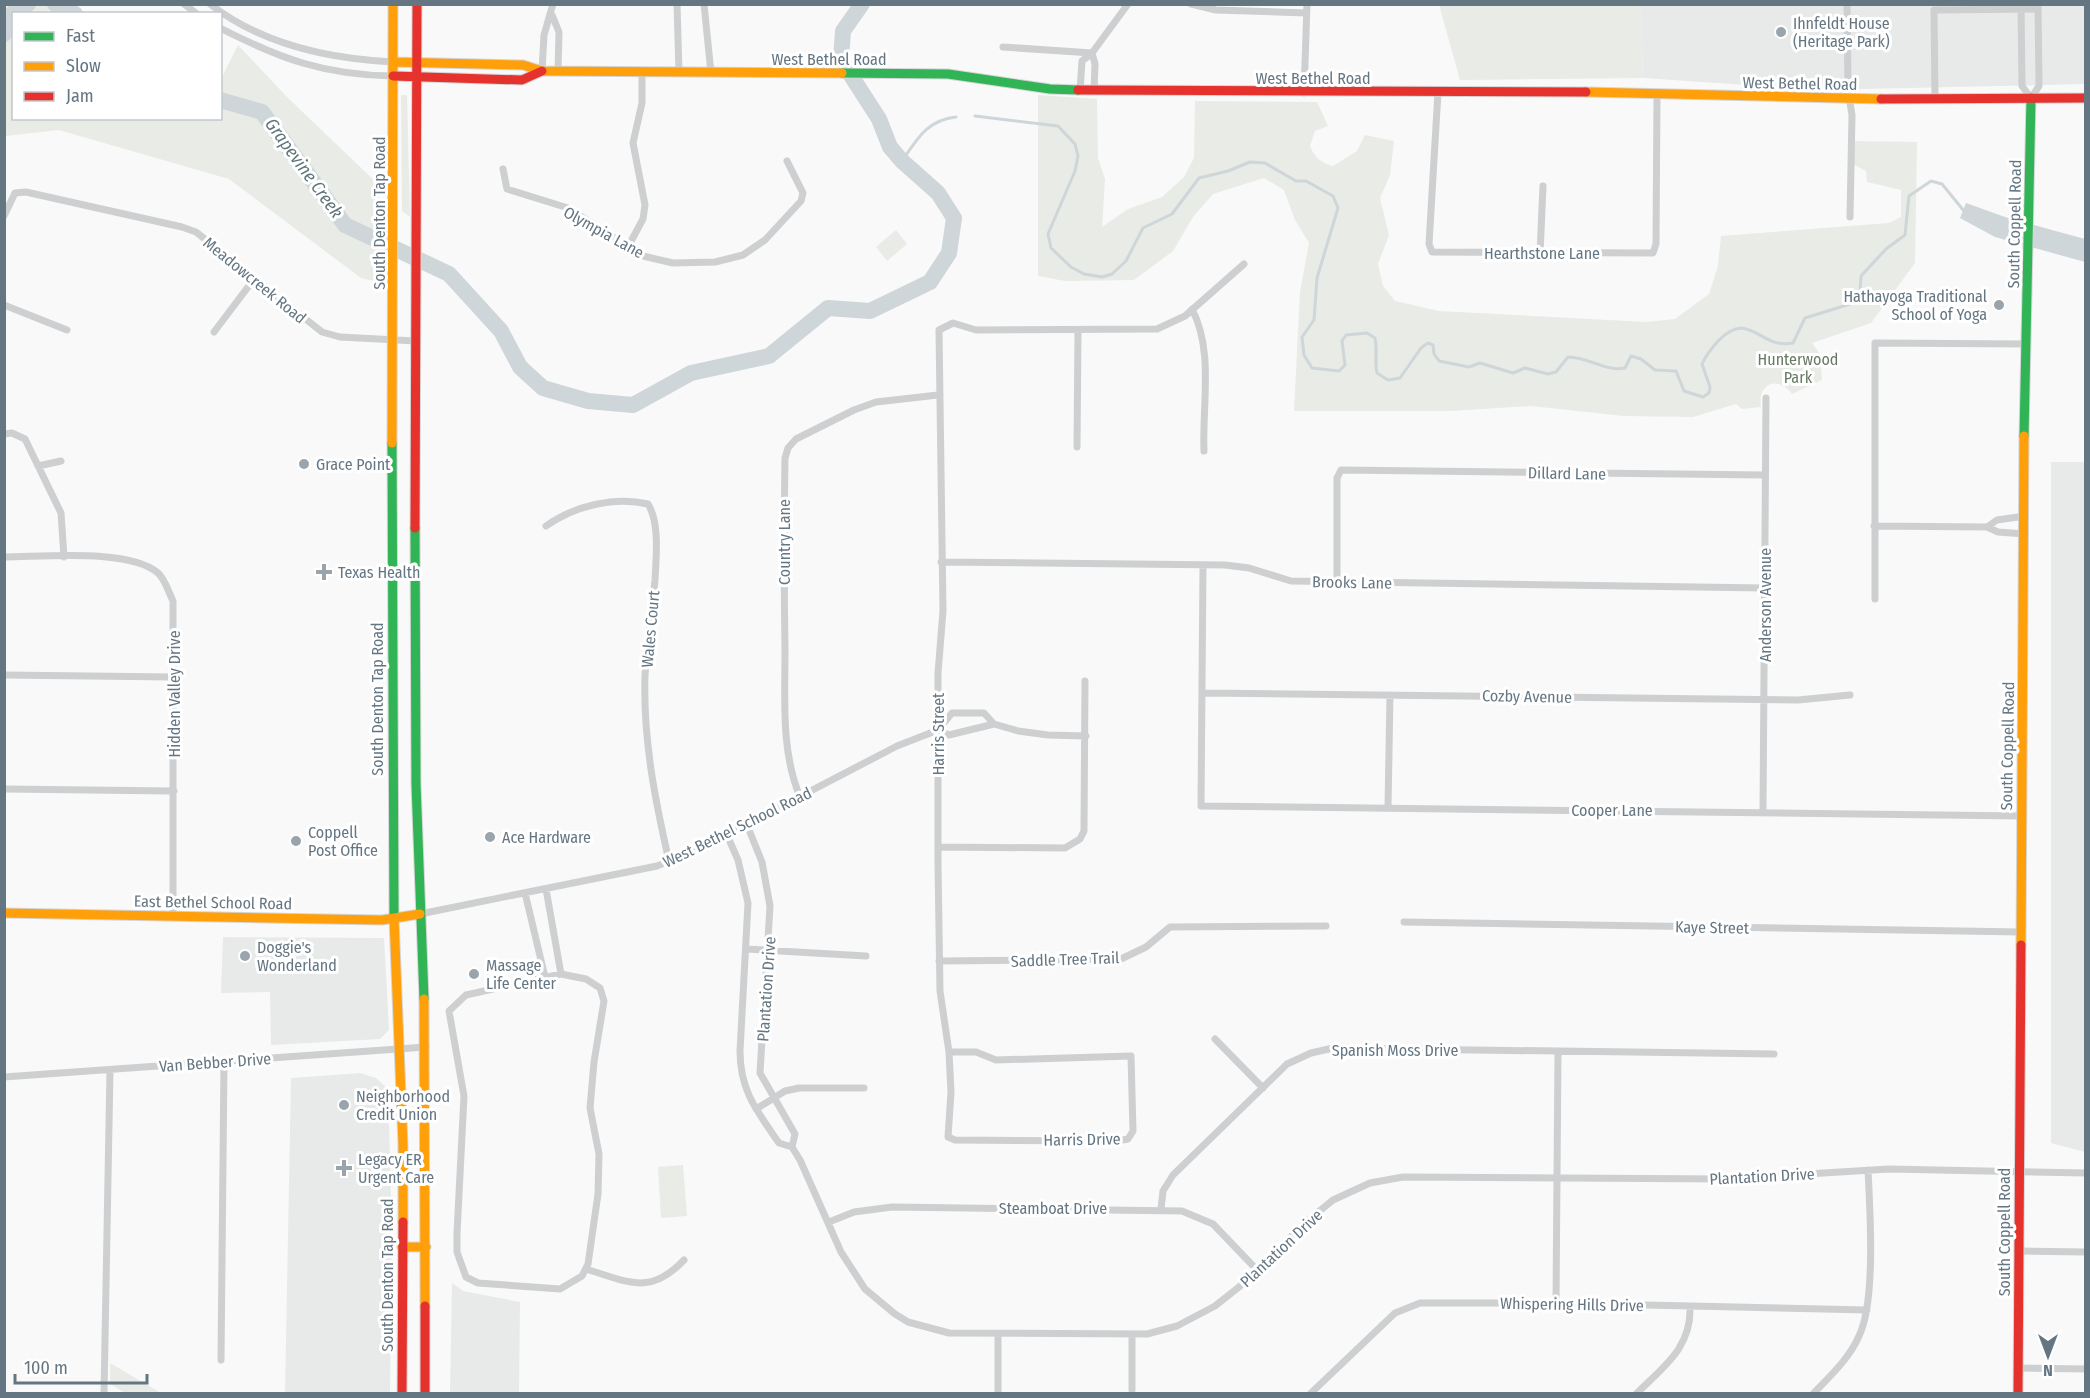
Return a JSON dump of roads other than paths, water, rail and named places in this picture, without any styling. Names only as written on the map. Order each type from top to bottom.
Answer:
[{"type":"main road","name":"South Denton Tap Road","points":[[393,4],[394,919],[400,1048],[402,1394]]},
{"type":"main road","points":[[417,4],[414,647],[420,914],[426,1047],[425,1394]]},
{"type":"main road","name":"West Bethel Road","points":[[393,62],[523,65],[542,71],[948,74],[1094,92],[1438,92],[1850,99],[2085,98]]},
{"type":"main road","name":"West Bethel Road","points":[[393,76],[522,80],[542,71]]},
{"type":"main road","name":"South Coppell Road","points":[[2018,1394],[2026,344],[2031,98]]},
{"type":"main road","points":[[393,534],[415,534]]},
{"type":"main road","points":[[393,647],[414,647]]},
{"type":"main road","name":"East Bethel School Road","points":[[4,913],[394,919],[420,914]]},
{"type":"main road","points":[[402,1247],[426,1247]]},
{"type":"street","points":[[210,4],[260,33],[296,46],[351,60],[393,62]]},
{"type":"street","points":[[542,71],[544,35],[552,15],[553,4]]},
{"type":"street","points":[[677,4],[679,73]]},
{"type":"street","points":[[704,4],[711,73]]},
{"type":"street","points":[[1080,91],[1082,61],[1092,53],[1128,4]]},
{"type":"street","points":[[1191,4],[1216,10],[1306,13]]},
{"type":"street","points":[[1304,93],[1307,4]]},
{"type":"street","points":[[1847,4],[1852,115],[1850,217]]},
{"type":"street","points":[[1935,99],[1934,10],[2021,7],[2038,7],[2039,86],[2031,98],[2022,86],[2021,7]]},
{"type":"street","points":[[552,15],[559,32],[558,71]]},
{"type":"street","points":[[222,29],[278,57],[314,67],[356,74],[393,76]]},
{"type":"street","points":[[1003,47],[1092,53]]},
{"type":"street","points":[[1092,53],[1095,64],[1094,92]]},
{"type":"street","points":[[628,247],[643,219],[645,205],[633,143],[642,103],[642,72]]},
{"type":"street","name":"Hearthstone Lane","points":[[1438,92],[1429,244],[1432,252],[1540,254],[1653,253],[1656,244],[1657,95]]},
{"type":"street","name":"Olympia Lane","points":[[503,169],[507,189],[568,208],[643,255],[673,263],[714,262],[743,255],[765,240],[801,201],[803,194],[787,161]]},
{"type":"street","points":[[1540,254],[1543,186]]},
{"type":"street","name":"Meadowcreek Road","points":[[4,216],[15,193],[26,192],[182,227],[196,232],[322,332],[340,337],[416,341]]},
{"type":"street","points":[[1077,447],[1078,331],[1158,329],[1185,316],[1244,264]]},
{"type":"street","points":[[214,332],[254,279]]},
{"type":"street","points":[[4,305],[67,330]]},
{"type":"street","points":[[1192,309],[1199,323],[1204,349],[1204,451]]},
{"type":"street","name":"Harris Street","points":[[948,1137],[951,1092],[949,1052],[940,991],[939,961],[938,673],[943,611],[938,395],[939,330],[953,322],[976,330],[1078,331]]},
{"type":"street","points":[[1875,599],[1875,343],[2026,344]]},
{"type":"street","name":"Country Lane","points":[[800,797],[792,778],[786,743],[784,531],[785,458],[788,448],[796,439],[815,428],[869,404],[938,395]]},
{"type":"street","name":"Anderson Avenue","points":[[1763,812],[1766,699],[1766,398]]},
{"type":"street","points":[[4,434],[12,433],[25,439],[61,513],[64,557]]},
{"type":"street","points":[[38,466],[61,460]]},
{"type":"street","name":"Dillard Lane","points":[[1337,582],[1337,478],[1341,470],[1765,475]]},
{"type":"street","name":"Wales Court","points":[[546,525],[573,510],[602,504],[637,501],[648,504],[653,513],[656,567],[645,675],[647,732],[653,791],[669,861]]},
{"type":"street","points":[[1987,527],[1997,520],[2025,516]]},
{"type":"street","points":[[1874,526],[1987,527],[1998,532],[2025,534]]},
{"type":"street","name":"Hidden Valley Drive","points":[[4,557],[123,557],[144,564],[160,574],[173,601],[173,916]]},
{"type":"street","name":"Brooks Lane","points":[[941,562],[1203,565],[1249,568],[1291,581],[1765,588]]},
{"type":"street","points":[[1203,565],[1203,693]]},
{"type":"street","points":[[4,675],[173,677]]},
{"type":"street","points":[[938,847],[1065,848],[1074,844],[1084,831],[1085,681]]},
{"type":"street","name":"Cooper Lane","points":[[1203,693],[1201,806],[2022,816]]},
{"type":"street","name":"Cozby Avenue","points":[[1203,693],[1766,699],[1850,695]]},
{"type":"street","points":[[1388,807],[1390,695]]},
{"type":"street","points":[[994,724],[984,713],[952,713],[938,730],[949,735],[994,724],[1018,731],[1048,735],[1086,736]]},
{"type":"street","name":"West Bethel School Road","points":[[420,914],[643,871],[727,835],[897,746],[938,730]]},
{"type":"street","points":[[4,789],[174,791]]},
{"type":"street","name":"Plantation Drive","points":[[747,825],[762,862],[768,886],[770,918],[760,1073],[795,1134],[792,1147],[851,1270],[865,1289],[895,1314],[933,1330],[998,1334],[1147,1334],[1193,1318],[1239,1287],[1306,1222],[1333,1200],[1370,1183],[1403,1177],[1725,1179],[1918,1168],[2019,1173],[2085,1173]]},
{"type":"street","name":"Plantation Drive","points":[[727,835],[744,881],[748,903],[740,1072],[756,1109],[779,1143],[792,1147]]},
{"type":"street","points":[[546,889],[561,974]]},
{"type":"street","points":[[525,893],[544,977]]},
{"type":"street","name":"Kaye Street","points":[[1404,922],[2021,932]]},
{"type":"street","name":"Saddle Tree Trail","points":[[939,961],[1121,959],[1139,951],[1170,927],[1326,926]]},
{"type":"street","points":[[747,949],[866,956]]},
{"type":"street","points":[[561,974],[586,979],[600,988],[604,1001],[594,1062],[590,1108],[599,1154],[598,1194],[586,1269],[582,1276],[560,1289],[478,1283],[466,1277],[461,1266],[457,1233],[464,1096],[449,1011],[466,995],[544,977],[561,974]]},
{"type":"street","points":[[1215,1039],[1263,1088]]},
{"type":"street","name":"Van Bebber Drive","points":[[4,1077],[426,1047]]},
{"type":"street","name":"Spanish Moss Drive","points":[[1161,1209],[1163,1191],[1173,1174],[1287,1064],[1311,1053],[1333,1048],[1774,1054]]},
{"type":"street","points":[[1556,1303],[1558,1051]]},
{"type":"street","name":"Harris Drive","points":[[948,1137],[955,1140],[1117,1141],[1128,1138],[1133,1131],[1131,1056],[996,1060],[976,1052],[949,1052]]},
{"type":"street","points":[[221,1360],[224,1062]]},
{"type":"street","points":[[104,1394],[110,1070]]},
{"type":"street","points":[[756,1109],[773,1098],[799,1088],[864,1088]]},
{"type":"street","points":[[1813,1394],[1839,1367],[1856,1343],[1867,1310],[1870,1284],[1868,1170]]},
{"type":"street","name":"Steamboat Drive","points":[[828,1222],[854,1212],[892,1207],[1161,1209],[1191,1213],[1213,1224],[1257,1270]]},
{"type":"street","points":[[2018,1251],[2085,1252]]},
{"type":"street","points":[[586,1269],[624,1281],[650,1284],[669,1276],[684,1260]]},
{"type":"street","name":"Whispering Hills Drive","points":[[1312,1393],[1395,1313],[1410,1306],[1439,1302],[1556,1303],[1867,1310]]},
{"type":"street","points":[[1636,1394],[1674,1356],[1685,1340],[1691,1321],[1690,1306]]},
{"type":"street","points":[[998,1334],[998,1394]]},
{"type":"street","points":[[1132,1334],[1132,1390]]},
{"type":"street","points":[[2018,1368],[2085,1369]]},
{"type":"waterway","name":"Grapevine Creek","points":[[15,12],[28,4]]},
{"type":"waterway","name":"Grapevine Creek","points":[[55,4],[71,12]]},
{"type":"waterway","name":"Grapevine Creek","points":[[222,101],[262,112],[345,225],[449,274],[501,331],[520,367],[543,388],[588,401],[633,405],[691,373],[769,356],[828,308],[870,311],[930,282],[949,253],[954,218],[938,193],[902,161],[890,147],[879,119],[841,60],[843,31],[862,4]]},
{"type":"waterway","name":"Grapevine Creek","points":[[4,34],[12,15]]},
{"type":"waterway","points":[[975,116],[1058,126],[1075,144],[1078,156],[1075,171],[1048,234],[1051,248],[1071,267],[1084,274],[1102,277],[1112,274],[1126,261],[1143,228],[1172,214],[1199,178],[1228,171],[1250,162],[1265,163],[1296,181],[1306,181],[1333,196],[1338,208],[1317,278],[1314,320],[1302,337],[1304,355],[1312,368],[1339,371],[1345,365],[1342,341],[1346,335],[1367,333],[1375,338],[1377,373],[1388,380],[1400,378],[1421,348],[1428,343],[1433,345],[1434,354],[1439,361],[1469,367],[1480,363],[1513,373],[1525,368],[1548,374],[1556,372],[1568,357],[1611,368],[1625,368],[1631,356],[1641,359],[1655,370],[1676,371],[1684,391],[1703,397],[1709,393],[1710,387],[1702,364],[1718,341],[1729,332],[1738,328],[1747,329],[1771,341],[1781,344],[1793,343],[1805,318],[1850,304],[1860,293],[1861,276],[1886,249],[1905,235],[1909,196],[1931,181],[1942,184],[1964,211]]},
{"type":"waterway","points":[[902,161],[918,138],[930,126],[956,117]]},
{"type":"place","name":"Ihnfeldt House (Heritage Park)","points":[[1781,32]]},
{"type":"place","name":"Hathayoga Traditional School of Yoga","points":[[1999,305]]},
{"type":"place","name":"Grace Point","points":[[304,464]]},
{"type":"place","name":"Texas Health","points":[[324,572]]},
{"type":"place","name":"Ace Hardware","points":[[490,837]]},
{"type":"place","name":"Coppell Post Office","points":[[296,841]]},
{"type":"place","name":"Doggie's Wonderland","points":[[245,956]]},
{"type":"place","name":"Massage Life Center","points":[[474,974]]},
{"type":"place","name":"Neighborhood Credit Union","points":[[344,1105]]},
{"type":"place","name":"Legacy ER Urgent Care","points":[[344,1168]]},
{"type":"park label","name":"Hunterwood Park","points":[[1798,368]]}]
